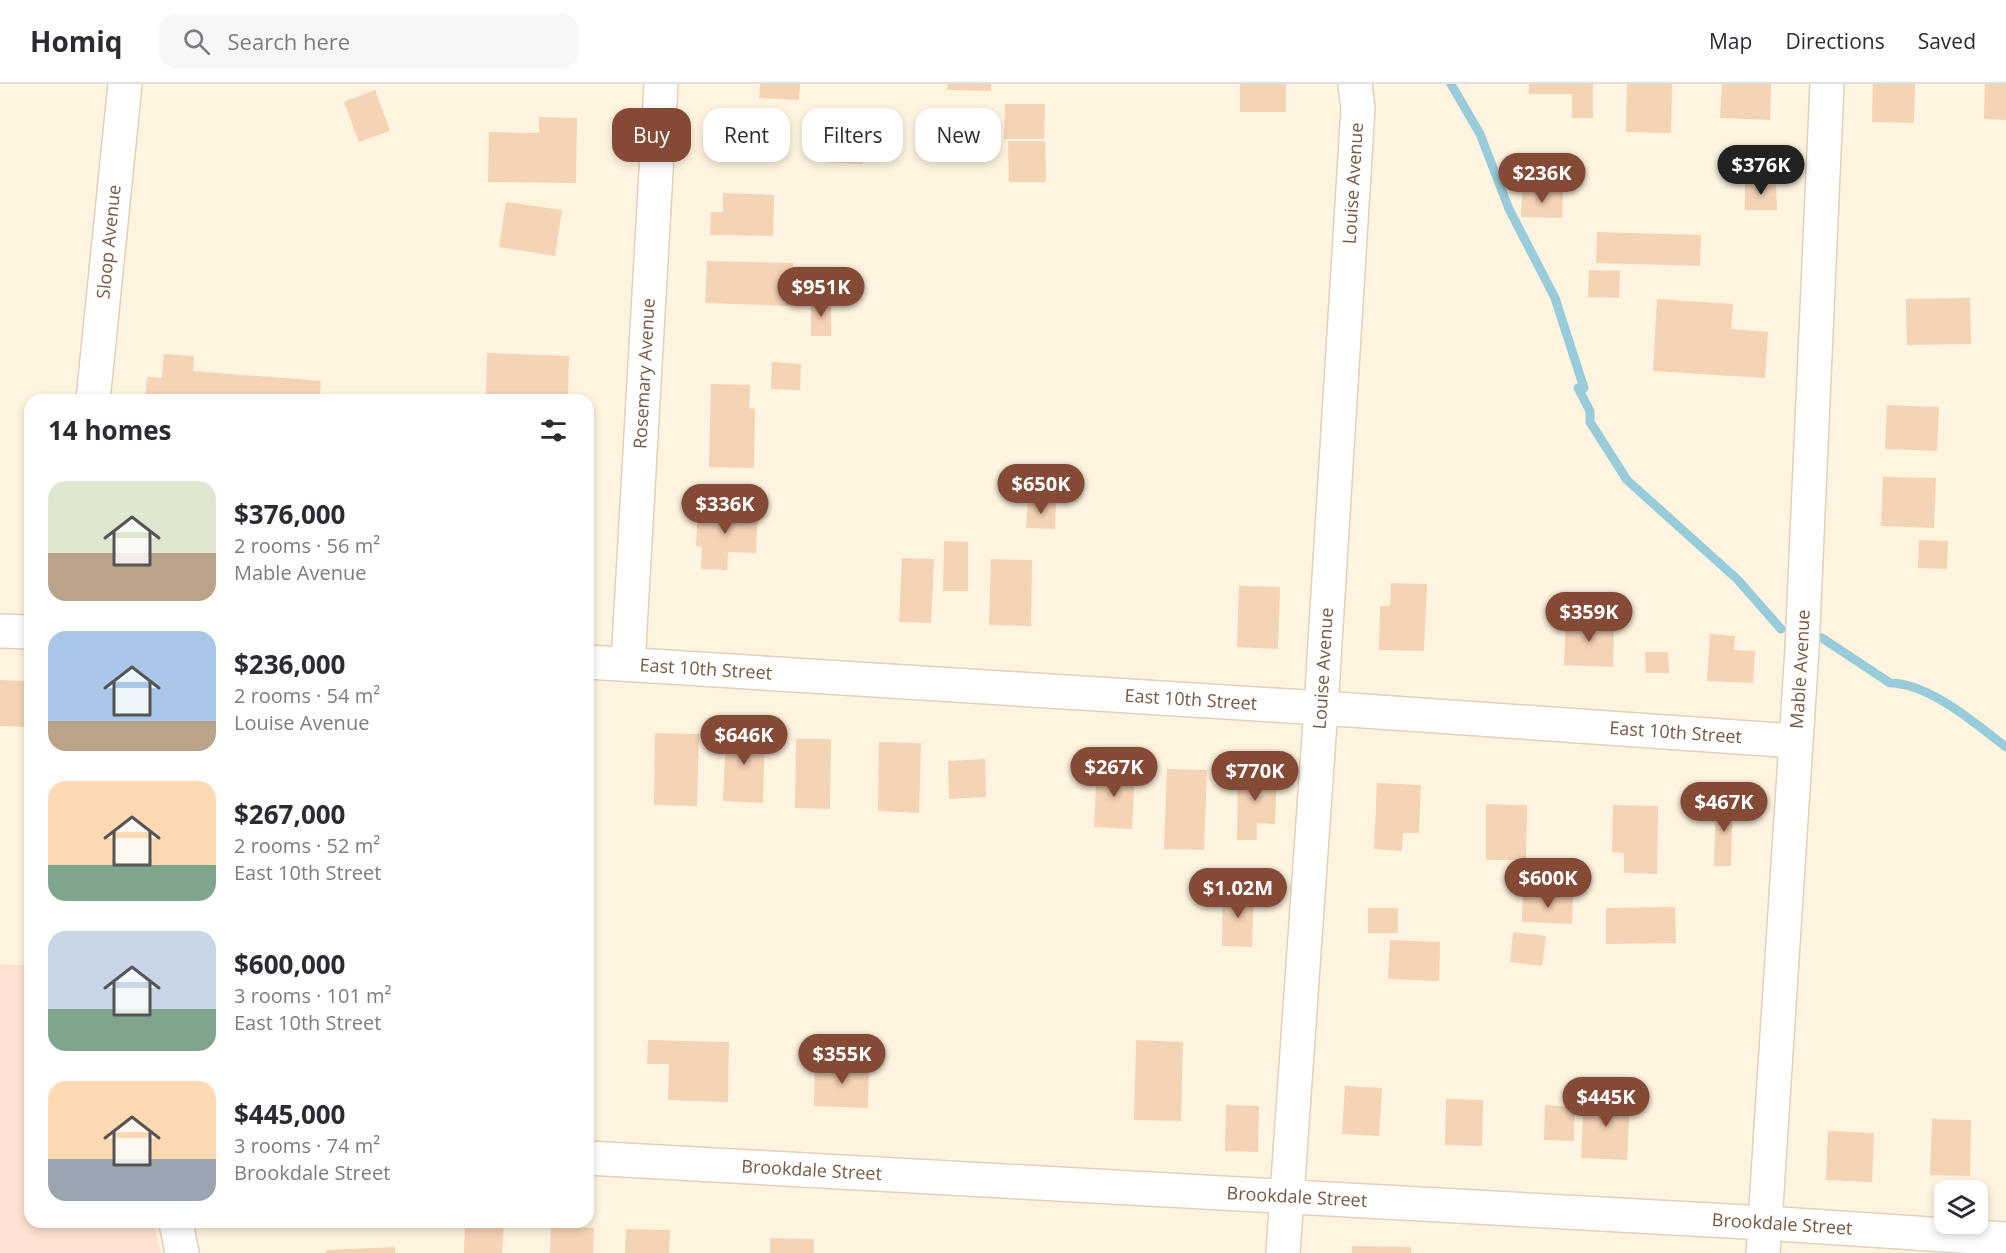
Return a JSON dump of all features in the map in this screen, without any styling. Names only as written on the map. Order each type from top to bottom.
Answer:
[{"type":"street","name":"Sloop Avenue","points":[[94,394],[125,84]]},
{"type":"street","name":"Rosemary Avenue","points":[[628,664],[661,84]]},
{"type":"street","name":"Louise Avenue","points":[[1283,1253],[1321,708],[1357,120],[1355,84]]},
{"type":"street","name":"Mable Avenue","points":[[1764,1238],[1802,648],[1827,84]]},
{"type":"street","points":[[0,631],[24,632]]},
{"type":"street","name":"East 10th Street","points":[[594,662],[1321,708],[1796,741]]},
{"type":"street","name":"Brookdale Street","points":[[594,1158],[1286,1197],[1764,1238],[2006,1239]]},
{"type":"street","points":[[177,1228],[182,1253]]},
{"type":"shaded area","points":[[0,964],[24,966],[24,1228],[155,1228],[161,1253],[0,1253]]},
{"type":"building","points":[[760,84],[800,84],[799,100],[759,98]]},
{"type":"building","points":[[948,84],[991,84],[991,91],[947,90]]},
{"type":"building","points":[[1240,84],[1286,84],[1286,112],[1240,112]]},
{"type":"building","points":[[1529,84],[1593,84],[1593,118],[1572,118],[1572,94],[1529,94]]},
{"type":"building","points":[[1627,84],[1672,84],[1671,133],[1626,132]]},
{"type":"building","points":[[1722,84],[1771,84],[1770,120],[1720,118]]},
{"type":"building","points":[[1873,84],[1915,84],[1914,123],[1872,122]]},
{"type":"building","points":[[1985,84],[2006,84],[2006,120],[1984,119]]},
{"type":"building","points":[[375,90],[390,131],[359,142],[344,102]]},
{"type":"building","points":[[1005,104],[1045,104],[1044,139],[1004,139]]},
{"type":"building","points":[[539,117],[577,118],[576,183],[488,182],[489,132],[539,133]]},
{"type":"building","points":[[1008,141],[1045,141],[1046,182],[1009,182]]},
{"type":"building","points":[[824,162],[863,162],[863,164]]},
{"type":"building","points":[[1776,181],[1777,210],[1745,210],[1745,182]]},
{"type":"building","points":[[1522,189],[1563,191],[1562,218],[1521,217]]},
{"type":"building","points":[[723,193],[774,195],[773,236],[710,235],[711,212],[723,212]]},
{"type":"building","points":[[506,202],[562,210],[555,256],[499,247]]},
{"type":"building","points":[[1597,232],[1701,235],[1700,266],[1596,263]]},
{"type":"building","points":[[707,261],[793,263],[792,306],[705,303]]},
{"type":"building","points":[[1589,270],[1620,271],[1619,298],[1588,297]]},
{"type":"building","points":[[1970,298],[1971,344],[1907,345],[1906,299]]},
{"type":"building","points":[[1657,299],[1733,304],[1731,329],[1768,332],[1765,378],[1653,371]]},
{"type":"building","points":[[811,300],[831,300],[831,336],[811,336]]},
{"type":"building","points":[[487,353],[569,356],[568,394],[486,394]]},
{"type":"building","points":[[164,354],[194,356],[193,371],[321,381],[320,394],[146,394],[147,377],[162,378]]},
{"type":"building","points":[[772,362],[801,364],[800,390],[771,389]]},
{"type":"building","points":[[711,384],[750,385],[749,408],[755,409],[754,468],[709,467]]},
{"type":"building","points":[[1887,405],[1939,407],[1937,451],[1885,449]]},
{"type":"building","points":[[1883,477],[1936,478],[1934,528],[1881,526]]},
{"type":"building","points":[[1028,501],[1056,502],[1055,529],[1026,528]]},
{"type":"building","points":[[698,508],[758,510],[756,553],[728,552],[727,570],[701,569],[702,547],[696,546]]},
{"type":"building","points":[[1919,540],[1948,541],[1947,569],[1918,568]]},
{"type":"building","points":[[944,541],[968,542],[968,591],[943,591]]},
{"type":"building","points":[[902,558],[934,559],[931,623],[899,622]]},
{"type":"building","points":[[991,559],[1032,560],[1031,626],[989,625]]},
{"type":"building","points":[[1391,583],[1427,584],[1424,651],[1379,650],[1380,606],[1390,606]]},
{"type":"building","points":[[1239,586],[1280,587],[1278,649],[1237,647]]},
{"type":"building","points":[[1566,619],[1614,621],[1613,667],[1564,665]]},
{"type":"building","points":[[1710,634],[1735,636],[1734,650],[1755,651],[1753,683],[1707,681]]},
{"type":"building","points":[[1645,652],[1668,652],[1669,673],[1646,673]]},
{"type":"building","points":[[0,680],[24,681],[24,727],[0,726]]},
{"type":"building","points":[[726,729],[765,731],[763,803],[723,801]]},
{"type":"building","points":[[655,733],[699,734],[697,806],[654,805]]},
{"type":"building","points":[[796,739],[831,739],[830,809],[795,808]]},
{"type":"building","points":[[879,742],[921,743],[919,813],[878,811]]},
{"type":"building","points":[[985,759],[986,797],[949,799],[948,761]]},
{"type":"building","points":[[1097,767],[1135,769],[1132,829],[1094,827]]},
{"type":"building","points":[[1167,769],[1207,770],[1204,850],[1164,849]]},
{"type":"building","points":[[1238,771],[1277,772],[1275,824],[1257,823],[1257,840],[1237,840]]},
{"type":"building","points":[[1377,783],[1421,785],[1419,833],[1403,833],[1402,851],[1374,849]]},
{"type":"building","points":[[1716,800],[1733,800],[1731,866],[1714,866]]},
{"type":"building","points":[[1486,804],[1527,805],[1526,860],[1486,860]]},
{"type":"building","points":[[1613,805],[1658,806],[1657,874],[1624,873],[1624,853],[1612,852]]},
{"type":"building","points":[[1223,891],[1254,891],[1252,947],[1222,946]]},
{"type":"building","points":[[1523,895],[1573,896],[1572,924],[1522,922]]},
{"type":"building","points":[[1675,907],[1676,943],[1606,944],[1606,908]]},
{"type":"building","points":[[1368,908],[1398,908],[1398,933],[1368,933]]},
{"type":"building","points":[[1513,932],[1546,936],[1542,966],[1510,962]]},
{"type":"building","points":[[1390,940],[1440,942],[1439,981],[1388,979]]},
{"type":"building","points":[[648,1040],[729,1042],[728,1102],[668,1100],[669,1064],[647,1064]]},
{"type":"building","points":[[1136,1040],[1183,1042],[1181,1121],[1134,1120]]},
{"type":"building","points":[[815,1063],[869,1064],[868,1108],[814,1106]]},
{"type":"building","points":[[1345,1086],[1382,1088],[1379,1136],[1342,1134]]},
{"type":"building","points":[[1584,1096],[1630,1098],[1627,1160],[1581,1158]]},
{"type":"building","points":[[1446,1099],[1483,1100],[1482,1146],[1445,1145]]},
{"type":"building","points":[[1226,1105],[1259,1106],[1258,1152],[1225,1151]]},
{"type":"building","points":[[1545,1105],[1575,1107],[1574,1141],[1544,1140]]},
{"type":"building","points":[[1932,1119],[1971,1120],[1970,1176],[1930,1175]]},
{"type":"building","points":[[1828,1131],[1874,1133],[1872,1182],[1826,1180]]},
{"type":"building","points":[[465,1228],[504,1228],[502,1253],[464,1253]]},
{"type":"building","points":[[551,1228],[594,1228],[593,1253],[550,1253]]},
{"type":"building","points":[[626,1229],[670,1230],[669,1253],[625,1253]]},
{"type":"building","points":[[770,1238],[814,1239],[814,1253],[770,1253]]},
{"type":"building","points":[[1352,1246],[1411,1247],[1411,1253],[1352,1253]]},
{"type":"building","points":[[395,1247],[395,1253],[326,1253],[326,1250]]},
{"type":"waterway","points":[[1451,84],[1480,134],[1509,209],[1555,298],[1584,388],[1578,388],[1590,411],[1590,422],[1627,480],[1737,579],[1781,629]]},
{"type":"waterway","points":[[1822,638],[1890,683],[1905,685],[1936,697],[2006,747]]}]
